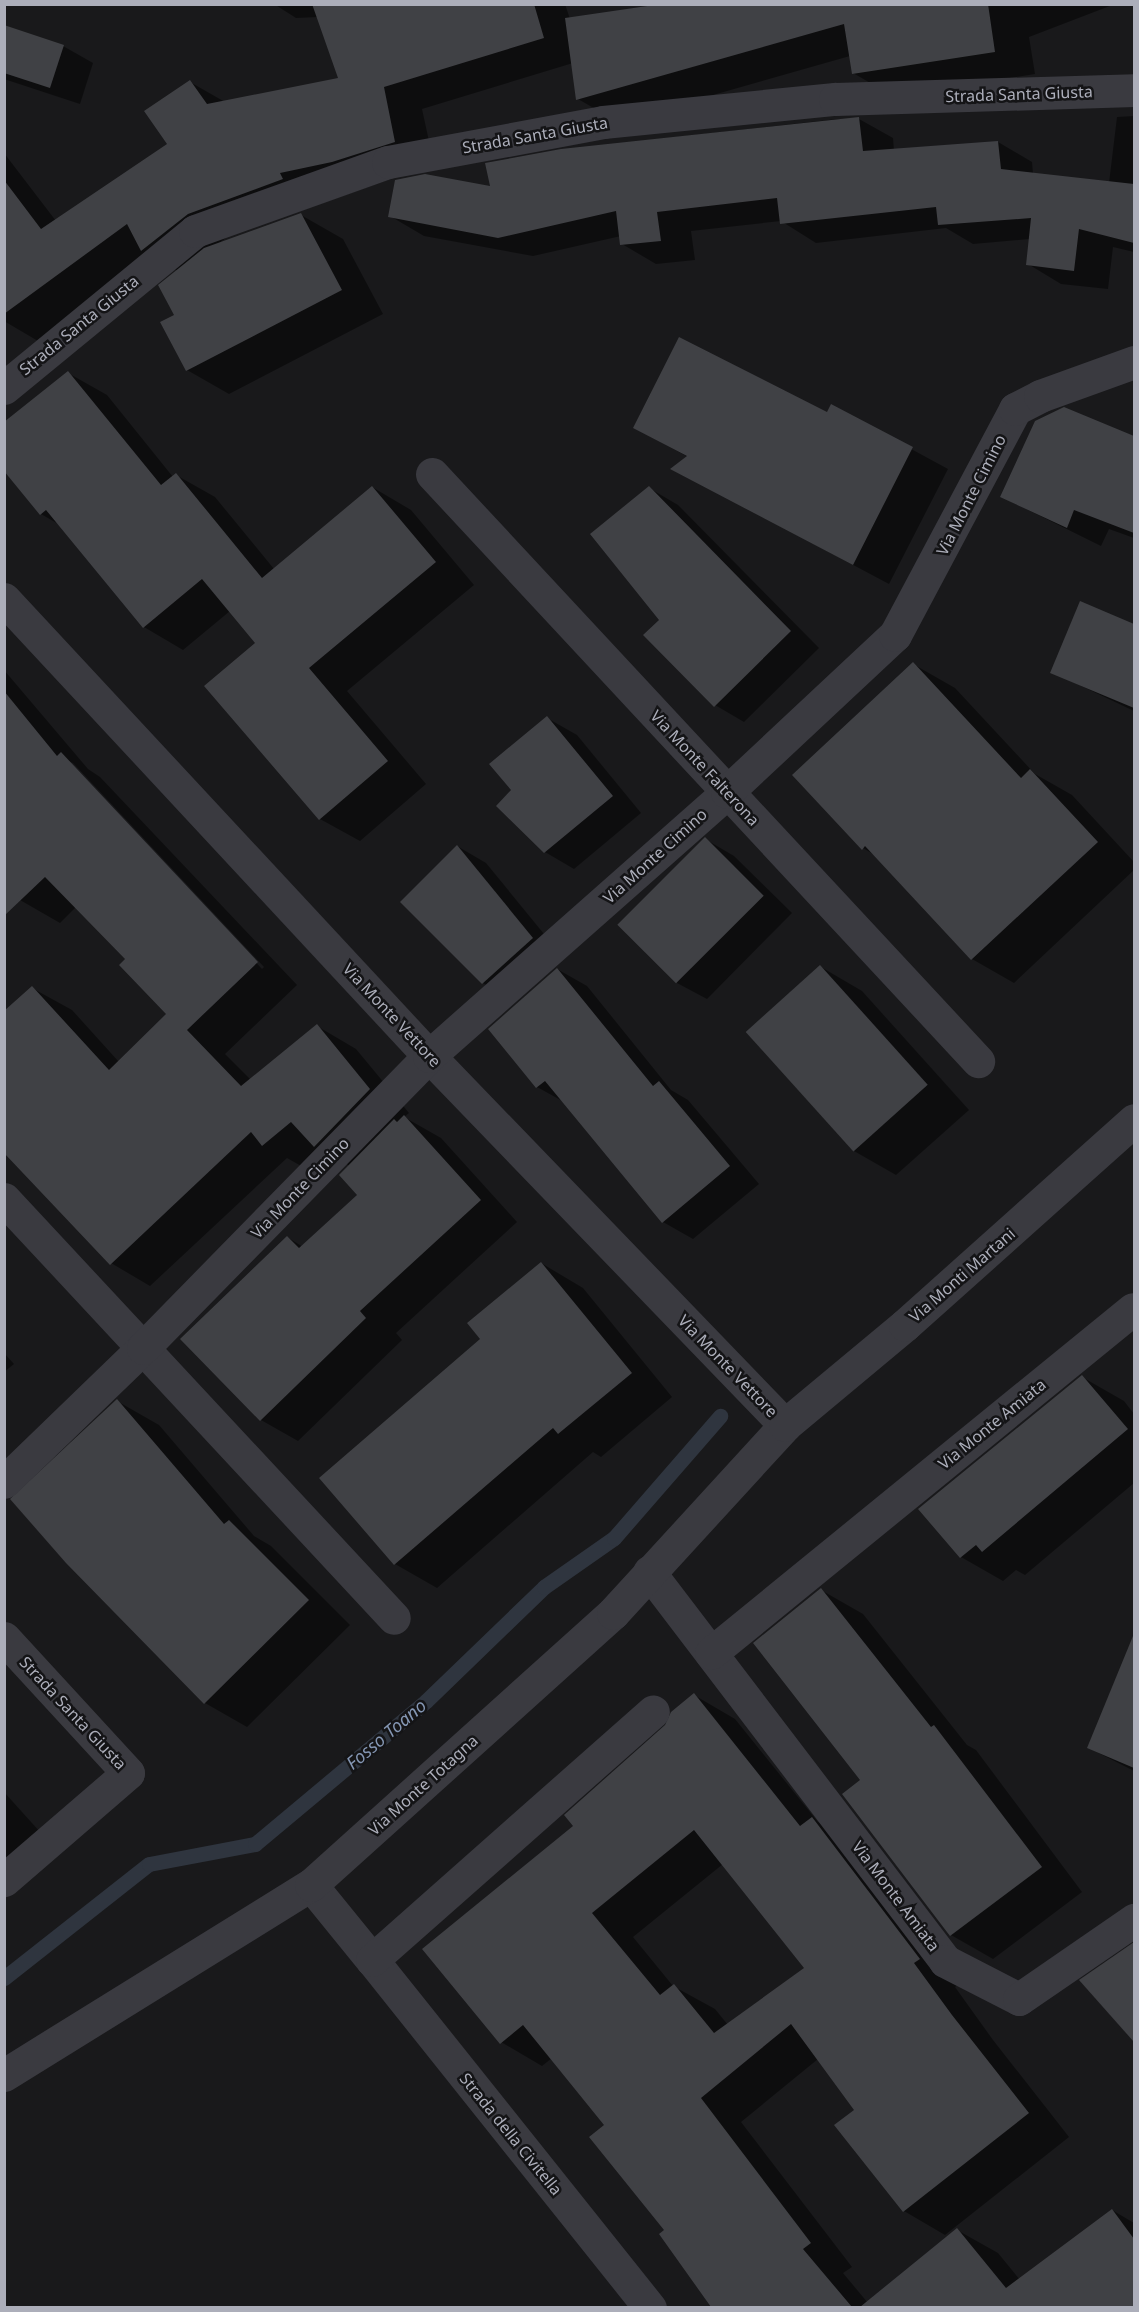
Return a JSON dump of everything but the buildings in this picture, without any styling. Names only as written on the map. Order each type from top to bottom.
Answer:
[{"type":"street","name":"Strada Santa Giusta","points":[[4,388],[195,231],[388,162],[603,122],[835,99],[1134,90]]},
{"type":"street","name":"Via Monte Cimino","points":[[4,1482],[143,1348],[429,1056],[727,792],[895,635],[912,610],[1016,409],[1040,396],[1134,362]]},
{"type":"street","name":"Via Monte Falterona","points":[[432,474],[978,1061]]},
{"type":"street","name":"Via Monte Vettore","points":[[4,599],[429,1056],[785,1425]]},
{"type":"street","name":"Via Monti Martani","points":[[785,1425],[905,1326],[1134,1120]]},
{"type":"street","points":[[4,1199],[394,1618]]},
{"type":"street","name":"Via Monte Amiata","points":[[711,1653],[1133,1309]]},
{"type":"street","name":"Via Monte Totagna","points":[[4,2075],[311,1885],[613,1613],[785,1425]]},
{"type":"street","name":"Via Monte Amiata","points":[[649,1572],[945,1961],[1019,1999],[1134,1920]]},
{"type":"street","name":"Strada Santa Giusta","points":[[4,1638],[128,1773],[4,1880]]},
{"type":"street","points":[[372,1960],[653,1711]]},
{"type":"street","name":"Strada della Civitella","points":[[311,1885],[650,2307]]},
{"type":"waterway","name":"Fosso Toano","points":[[4,1978],[149,1864],[255,1844],[426,1701],[544,1587],[614,1538],[720,1416]]}]
